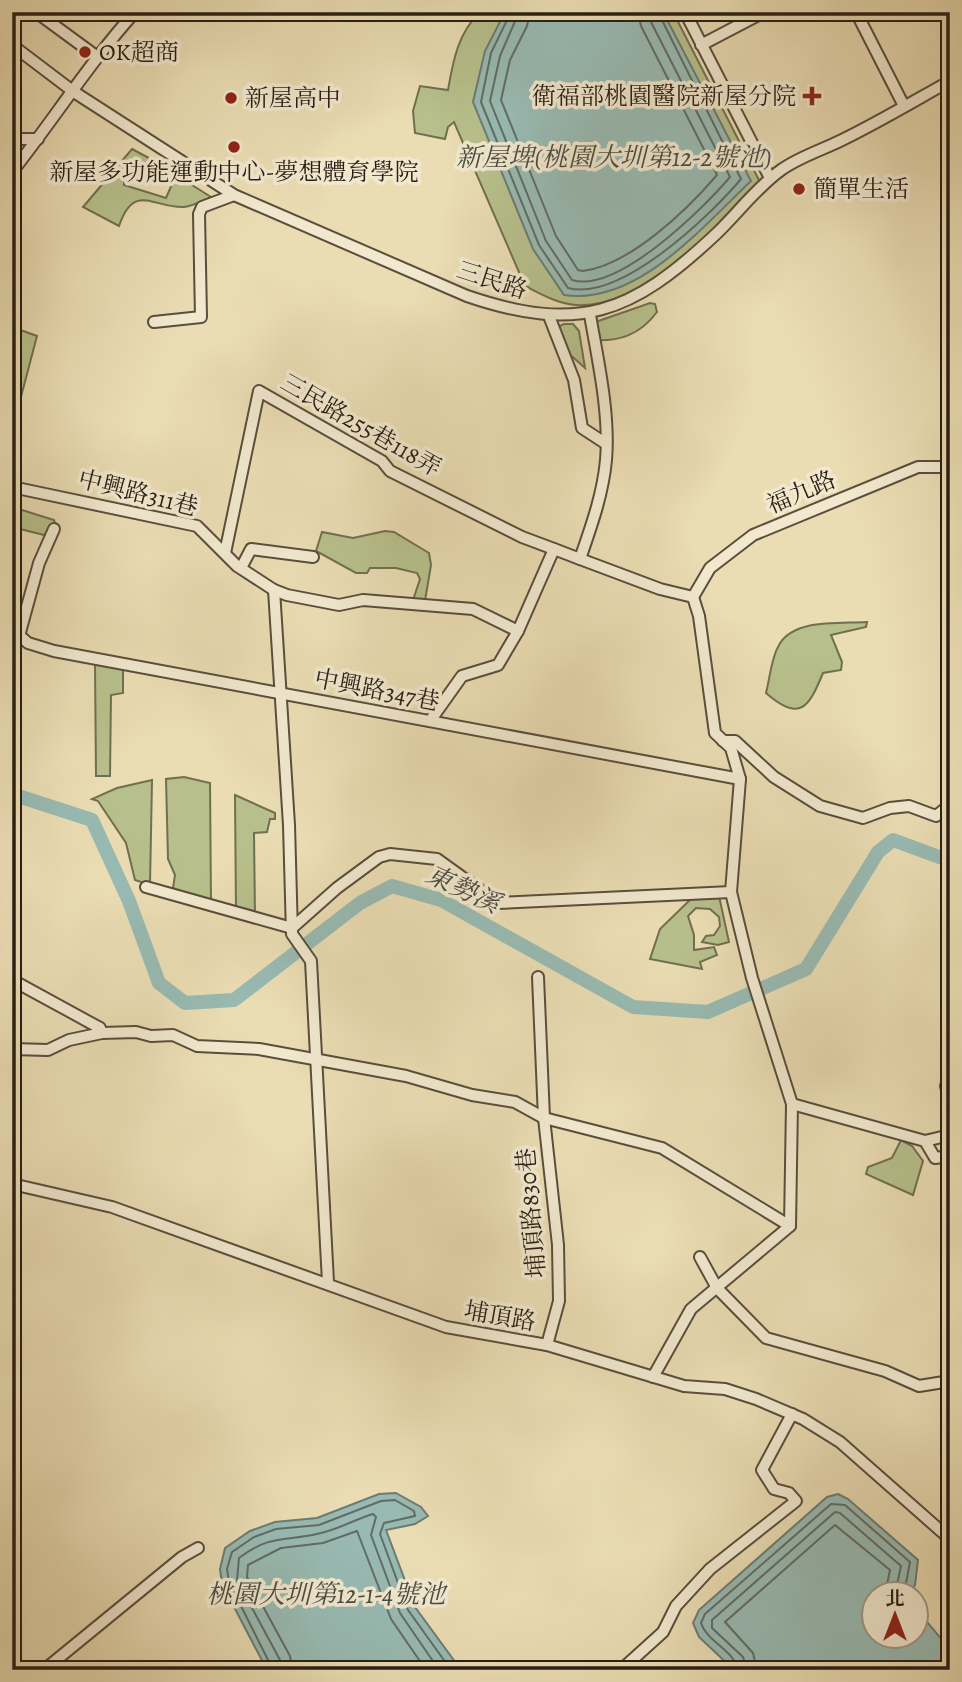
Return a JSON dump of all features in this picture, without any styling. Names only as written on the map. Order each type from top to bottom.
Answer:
[{"type":"street","points":[[36,12],[96,56]]},
{"type":"street","points":[[12,172],[74,92],[96,56],[135,12]]},
{"type":"street","points":[[685,12],[770,178]]},
{"type":"street","points":[[701,45],[764,12]]},
{"type":"street","points":[[856,12],[904,106]]},
{"type":"street","name":"三民路","points":[[12,45],[74,92],[234,195],[467,296],[505,309],[549,316],[590,314],[646,289],[694,254],[770,178],[788,165],[950,81]]},
{"type":"street","points":[[12,139],[38,139]]},
{"type":"street","points":[[154,322],[201,317],[198,214],[202,207],[234,195]]},
{"type":"street","points":[[580,559],[594,517],[606,458],[606,415],[590,314]]},
{"type":"street","points":[[549,316],[574,380],[582,428],[605,443]]},
{"type":"street","name":"三民路255巷118弄","points":[[225,554],[259,391],[382,461],[390,471],[522,537],[554,549]]},
{"type":"street","name":"福九路","points":[[693,597],[710,568],[754,535],[918,467],[950,467]]},
{"type":"street","name":"中興路311巷","points":[[12,486],[197,526],[241,568],[274,590]]},
{"type":"street","points":[[16,633],[39,563],[54,529]]},
{"type":"street","points":[[241,568],[251,549],[313,557]]},
{"type":"street","points":[[430,721],[462,676],[498,665],[518,631],[554,549],[660,589],[693,597],[699,616],[715,733],[735,756],[740,779],[731,892],[752,978],[792,1104],[790,1226],[691,1309],[653,1377]]},
{"type":"street","points":[[328,1282],[309,959],[292,931],[274,590],[339,605],[363,600],[473,609],[518,631]]},
{"type":"street","name":"中興路347巷","points":[[16,633],[28,643],[54,651],[740,779]]},
{"type":"street","points":[[723,741],[735,741],[774,777],[808,799],[854,816],[863,818],[890,808],[909,806],[936,816],[950,805]]},
{"type":"street","points":[[292,931],[337,888],[379,857],[390,854],[437,859],[498,903],[731,892]]},
{"type":"street","points":[[146,887],[292,931]]},
{"type":"street","name":"埔頂路830巷","points":[[538,977],[544,1118],[558,1245],[559,1301],[547,1345]]},
{"type":"street","points":[[12,980],[100,1028],[102,1033]]},
{"type":"street","points":[[12,1049],[48,1050],[69,1040],[102,1033],[173,1035],[197,1046],[241,1046],[406,1076],[472,1095],[515,1102],[544,1118],[662,1148],[790,1226]]},
{"type":"street","points":[[950,1076],[946,1086],[950,1103]]},
{"type":"street","points":[[792,1104],[925,1141],[950,1135]]},
{"type":"street","points":[[925,1141],[935,1158],[950,1156]]},
{"type":"street","name":"埔頂路","points":[[12,1184],[100,1203],[328,1282],[446,1327],[547,1345],[684,1385],[725,1389],[792,1414],[840,1442],[950,1539]]},
{"type":"street","points":[[700,1257],[718,1288],[766,1338],[885,1371],[919,1386],[950,1381]]},
{"type":"street","points":[[621,1670],[663,1632],[676,1606],[710,1569],[796,1502],[789,1493],[774,1489],[762,1470],[792,1414]]},
{"type":"street","points":[[44,1670],[182,1557],[198,1548]]},
{"type":"green space","name":"新屋埤(桃園大圳第12-2號池)","points":[[480,12],[673,12],[760,182],[701,242],[653,280],[627,294],[602,303],[576,305],[556,301],[525,286],[454,122],[448,127],[445,139],[415,133],[413,111],[420,86],[448,90],[462,38]]},
{"type":"green space","points":[[132,149],[164,166],[162,173],[124,178],[124,185],[166,198],[176,175],[211,197],[184,207],[138,201],[131,205],[119,226],[83,207]]},
{"type":"green space","points":[[650,303],[655,304],[657,312],[636,331],[611,340],[591,340],[587,325]]},
{"type":"green space","points":[[573,324],[579,331],[585,368],[559,345],[555,328]]},
{"type":"green space","points":[[12,327],[37,336],[12,431]]},
{"type":"green space","points":[[22,510],[54,520],[58,532],[56,538],[12,527],[12,512]]},
{"type":"green space","points":[[385,531],[394,532],[429,553],[431,565],[425,601],[413,600],[420,579],[417,573],[396,568],[370,568],[367,573],[356,573],[316,551],[322,532],[353,538]]},
{"type":"green space","points":[[867,622],[866,627],[831,635],[842,662],[841,670],[823,673],[813,695],[802,707],[787,707],[766,693],[774,656],[786,636],[807,626]]},
{"type":"green space","points":[[95,664],[123,669],[123,693],[111,695],[110,776],[96,776]]},
{"type":"green space","points":[[184,777],[210,783],[211,903],[173,888],[175,875],[168,859],[166,779]]},
{"type":"green space","points":[[152,780],[150,885],[135,880],[126,843],[98,801],[92,799],[117,788]]},
{"type":"green space","points":[[235,795],[275,813],[275,819],[270,819],[267,832],[254,833],[255,918],[236,911]]},
{"type":"green space","points":[[694,896],[719,896],[729,942],[718,945],[702,942],[706,936],[714,935],[720,926],[719,917],[710,909],[696,908],[688,916],[694,935],[694,950],[714,947],[717,955],[700,962],[702,969],[650,959],[660,929]]},
{"type":"green space","points":[[901,1140],[912,1146],[923,1161],[913,1195],[866,1174],[868,1167],[892,1158]]},
{"type":"water","name":"新屋埤(桃園大圳第12-2號池)","points":[[505,12],[663,12],[751,181],[690,240],[642,276],[617,288],[591,295],[564,295],[533,249],[473,102],[485,51]]},
{"type":"water","name":"桃園大圳第12-1-4號池","points":[[396,1493],[421,1507],[428,1516],[415,1524],[386,1530],[415,1607],[461,1670],[267,1670],[222,1584],[220,1569],[225,1548],[250,1531],[275,1522],[317,1518],[379,1494]]},
{"type":"water","points":[[838,1494],[848,1499],[918,1560],[916,1580],[860,1580],[860,1650],[930,1650],[930,1625],[950,1649],[950,1670],[734,1670],[699,1637],[693,1623],[699,1610],[827,1497]]},
{"type":"waterway","name":"東勢溪","points":[[12,794],[92,820],[129,901],[159,983],[185,1003],[234,1000],[360,903],[392,886],[441,900],[633,1007],[708,1012],[806,969],[878,852],[893,840],[950,861]]},
{"type":"place","name":"OK超商","points":[[85,52]]},
{"type":"place","name":"衛福部桃園醫院新屋分院","points":[[812,96]]},
{"type":"place","name":"新屋高中","points":[[231,98]]},
{"type":"place","name":"新屋多功能運動中心-夢想體育學院","points":[[234,147]]},
{"type":"place","name":"簡單生活","points":[[799,189]]}]
